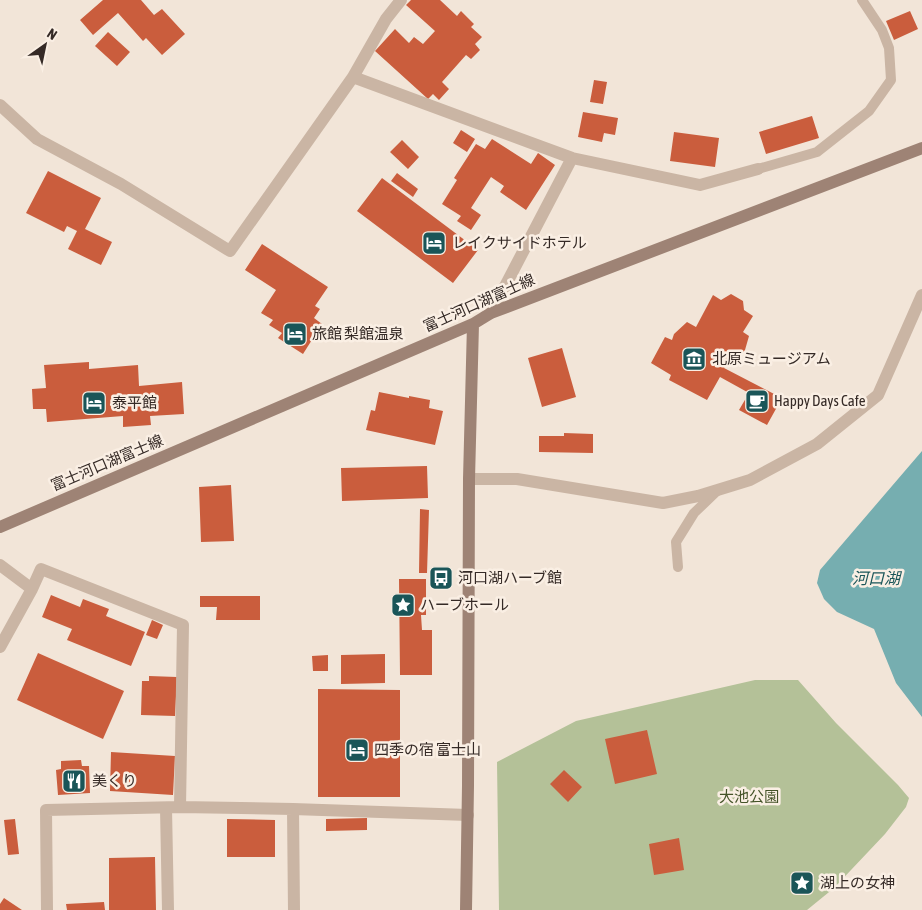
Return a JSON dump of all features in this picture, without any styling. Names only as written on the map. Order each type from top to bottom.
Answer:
[{"type":"main road","name":"富士河口湖富士線","points":[[0,527],[473,324],[491,313],[922,148]]},
{"type":"main road","points":[[466,910],[469,479],[473,324]]},
{"type":"street","points":[[0,105],[37,139],[121,184],[230,251],[353,77],[386,19],[401,0]]},
{"type":"street","points":[[353,77],[572,158],[700,185],[758,169]]},
{"type":"street","points":[[491,313],[572,158]]},
{"type":"street","points":[[469,479],[517,479],[662,503],[698,496],[750,480],[817,444],[878,395],[922,295]]},
{"type":"street","points":[[0,565],[32,589]]},
{"type":"street","points":[[0,647],[41,569],[183,625],[180,808]]},
{"type":"street","points":[[46,910],[46,810],[166,808],[293,809],[468,815]]},
{"type":"street","points":[[166,808],[168,910]]},
{"type":"street","points":[[293,809],[294,910]]},
{"type":"lane","points":[[758,169],[817,152],[868,111],[891,80],[889,48],[882,30],[862,0]]},
{"type":"lane","points":[[678,568],[676,542],[694,513],[718,490]]},
{"type":"green space","name":"大池公園","points":[[755,680],[798,680],[836,723],[909,798],[906,807],[885,834],[834,888],[807,910],[499,910],[497,762],[576,721]]},
{"type":"water","name":"河口湖","points":[[922,451],[922,717],[896,683],[874,629],[837,612],[824,599],[817,583],[820,570]]},
{"type":"building","points":[[103,0],[141,0],[154,15],[162,9],[185,34],[162,55],[146,38],[143,41],[118,13],[93,35],[80,20]]},
{"type":"building","points":[[411,0],[440,0],[457,16],[461,11],[474,24],[471,27],[482,37],[475,44],[480,50],[471,59],[466,55],[442,82],[449,89],[439,100],[433,94],[428,99],[375,51],[395,29],[409,43],[414,37],[423,44],[435,31],[406,5]]},
{"type":"building","points":[[910,11],[918,29],[894,40],[886,21]]},
{"type":"building","points":[[108,32],[130,52],[117,66],[95,46]]},
{"type":"building","points":[[594,80],[607,82],[603,104],[590,102]]},
{"type":"building","points":[[583,112],[618,118],[615,135],[604,133],[602,142],[578,137]]},
{"type":"building","points":[[812,116],[819,138],[766,154],[759,132]]},
{"type":"building","points":[[461,130],[475,139],[467,152],[453,143]]},
{"type":"building","points":[[674,132],[719,138],[715,167],[670,161]]},
{"type":"building","points":[[492,139],[531,164],[538,153],[555,165],[526,210],[500,192],[504,186],[491,177],[471,208],[481,215],[471,230],[457,221],[461,216],[442,204],[457,180],[454,178],[476,144],[485,149]]},
{"type":"building","points":[[402,140],[419,157],[408,169],[390,152]]},
{"type":"building","points":[[48,171],[101,198],[85,229],[112,242],[101,265],[68,249],[77,231],[67,226],[64,232],[26,213]]},
{"type":"building","points":[[397,173],[418,189],[413,197],[391,181]]},
{"type":"building","points":[[382,178],[478,250],[453,283],[357,211]]},
{"type":"building","points":[[262,244],[328,287],[315,306],[320,309],[314,318],[322,324],[303,354],[278,338],[282,333],[269,325],[273,320],[261,313],[276,290],[245,270]]},
{"type":"building","points":[[731,294],[743,301],[744,310],[753,316],[743,332],[749,336],[745,350],[736,360],[731,356],[724,368],[782,398],[767,425],[739,410],[749,393],[720,377],[707,400],[669,380],[671,375],[651,363],[665,337],[672,340],[674,334],[687,322],[696,327],[713,295],[721,300]]},
{"type":"building","points":[[562,348],[576,397],[542,407],[528,358]]},
{"type":"building","points":[[89,362],[89,369],[138,365],[139,386],[182,382],[184,414],[150,416],[151,425],[123,427],[123,416],[47,422],[46,409],[33,409],[32,389],[46,388],[44,365]]},
{"type":"building","points":[[379,392],[430,400],[429,408],[443,411],[435,445],[366,430],[371,410],[375,411]]},
{"type":"building","points":[[564,433],[593,434],[593,453],[539,452],[539,436],[564,436]]},
{"type":"building","points":[[427,466],[428,498],[342,501],[341,468]]},
{"type":"building","points":[[231,485],[234,541],[201,542],[199,487]]},
{"type":"building","points":[[420,509],[429,510],[427,573],[419,573]]},
{"type":"building","points":[[399,579],[426,579],[426,615],[421,615],[422,630],[432,630],[432,675],[400,675]]},
{"type":"building","points":[[51,595],[80,607],[83,599],[109,609],[106,616],[145,632],[131,666],[67,640],[72,629],[42,617]]},
{"type":"building","points":[[200,596],[260,596],[260,620],[216,620],[217,607],[200,607]]},
{"type":"building","points":[[152,620],[163,625],[157,639],[146,635]]},
{"type":"building","points":[[38,653],[124,691],[103,739],[17,700]]},
{"type":"building","points":[[385,654],[385,683],[341,684],[341,655]]},
{"type":"building","points":[[328,655],[328,671],[313,671],[312,656]]},
{"type":"building","points":[[149,676],[177,677],[175,716],[141,715],[142,681],[149,681]]},
{"type":"building","points":[[318,689],[400,690],[400,797],[318,797]]},
{"type":"building","points":[[647,730],[657,774],[615,784],[605,739]]},
{"type":"building","points":[[111,752],[175,756],[173,795],[110,791]]},
{"type":"building","points":[[81,760],[82,766],[89,766],[90,793],[58,795],[56,770],[61,769],[61,761]]},
{"type":"building","points":[[564,770],[582,787],[568,802],[550,784]]},
{"type":"building","points":[[367,818],[367,830],[326,831],[326,819]]},
{"type":"building","points":[[15,819],[19,854],[8,855],[4,820]]},
{"type":"building","points":[[227,819],[275,820],[275,857],[227,857]]},
{"type":"building","points":[[679,838],[684,870],[654,875],[649,844]]},
{"type":"building","points":[[155,857],[156,910],[109,910],[109,858]]},
{"type":"building","points":[[4,898],[22,910],[0,910],[0,904]]},
{"type":"building","points":[[104,902],[105,910],[67,910],[66,904]]},
{"type":"place","name":"レイクサイドホテル","points":[[434,243]]},
{"type":"place","name":"旅館 梨館温泉","points":[[295,334]]},
{"type":"place","name":"北原ミュージアム","points":[[694,359]]},
{"type":"place","name":"Happy Days Cafe","points":[[757,401]]},
{"type":"place","name":"泰平館","points":[[94,403]]},
{"type":"place","name":"河口湖ハーブ館","points":[[441,578]]},
{"type":"place","name":"ハーブホール","points":[[403,605]]},
{"type":"place","name":"四季の宿 富士山","points":[[357,750]]},
{"type":"place","name":"美くり","points":[[74,781]]},
{"type":"place","name":"湖上の女神","points":[[802,883]]}]
